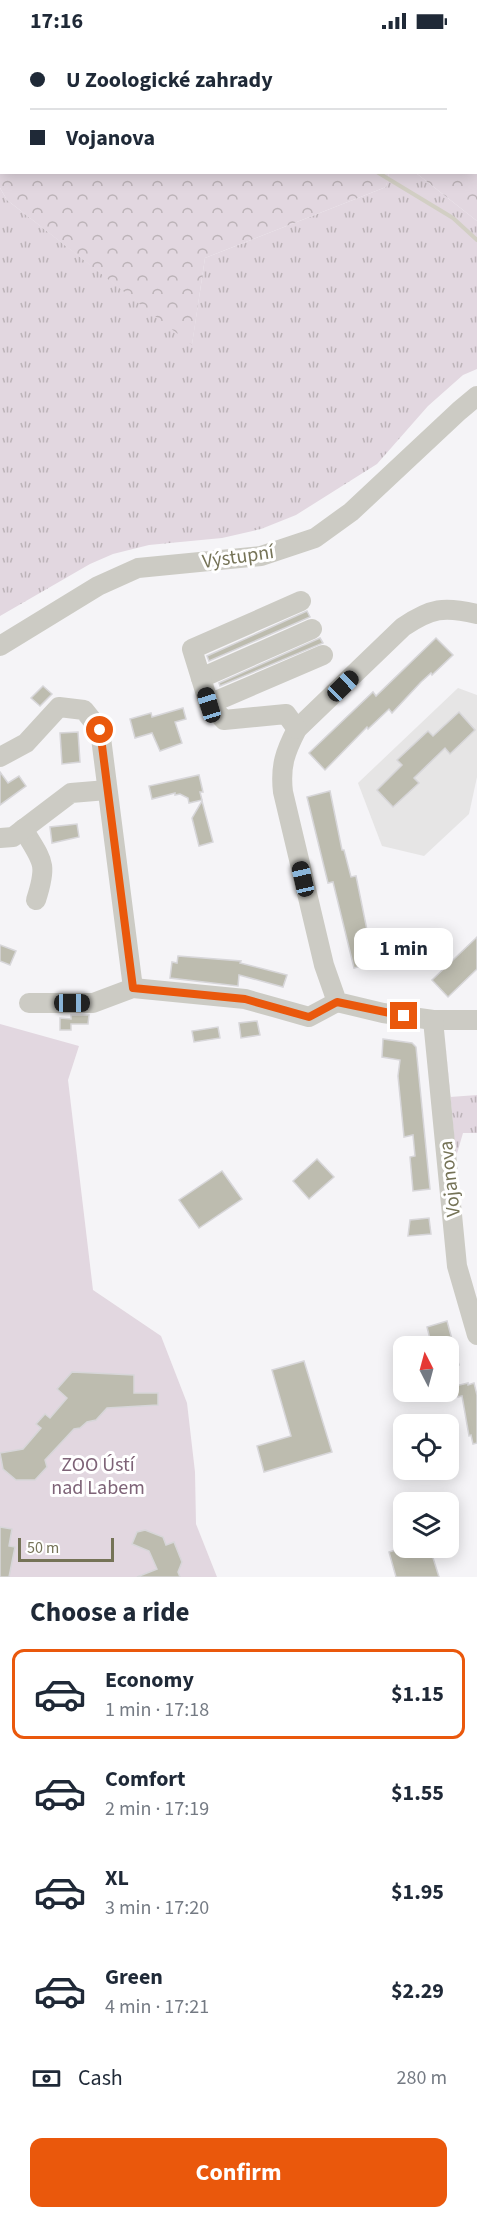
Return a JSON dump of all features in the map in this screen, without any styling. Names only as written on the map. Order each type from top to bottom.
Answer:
[{"type":"street","name":"Výstupní","points":[[0,646],[98,586],[138,568],[261,556],[315,537],[351,512],[477,396]]},
{"type":"street","points":[[297,729],[286,714],[224,720],[209,705],[192,649],[301,601]]},
{"type":"street","points":[[337,1002],[324,965],[283,792],[281,772],[288,747],[297,729],[403,627],[420,615],[438,609],[461,610],[477,614]]},
{"type":"street","points":[[201,678],[312,628]]},
{"type":"street","points":[[209,705],[323,655]]},
{"type":"street","points":[[0,756],[26,743],[58,708],[84,710],[100,730],[133,988]]},
{"type":"street","points":[[0,838],[13,837],[70,794],[107,790]]},
{"type":"street","points":[[24,829],[42,860],[44,876],[36,900]]},
{"type":"street","points":[[30,1003],[93,1003],[133,988],[245,999],[309,1017],[337,1002],[383,1013],[433,1020],[471,1019],[477,1002]]},
{"type":"street","name":"Vojanova","points":[[433,1020],[458,1266],[477,1335]]},
{"type":"shaded area","points":[[458,688],[477,695],[477,777],[469,814],[424,856],[382,846],[358,783]]},
{"type":"green space","points":[[0,174],[389,174],[386,187],[205,258],[192,345],[7,200],[0,188]]},
{"type":"green space","points":[[389,174],[417,174],[477,221],[477,369],[463,375],[428,406],[377,464],[296,515],[261,529],[222,538],[149,545],[113,554],[90,564],[0,616],[0,188],[7,200],[192,344],[205,258],[386,187]]},
{"type":"green space","points":[[417,174],[477,174],[477,221]]},
{"type":"green space","name":"ZOO Ústí nad Labem","points":[[0,1024],[79,1046],[68,1080],[93,1290],[161,1336],[187,1403],[195,1472],[196,1524],[217,1577],[0,1577]]},
{"type":"green space","points":[[477,1095],[477,1133],[463,1133],[456,1157],[450,1097]]},
{"type":"building","points":[[307,611],[310,617],[209,661],[207,656]]},
{"type":"building","points":[[320,638],[323,643],[220,686],[219,683]]},
{"type":"building","points":[[436,638],[453,655],[421,682],[392,713],[389,709],[368,729],[367,727],[325,770],[309,753],[373,692],[376,696]]},
{"type":"building","points":[[43,686],[52,694],[40,706],[31,698]]},
{"type":"building","points":[[183,708],[186,719],[175,722],[182,743],[160,751],[152,733],[135,738],[130,719],[151,713],[152,717]]},
{"type":"building","points":[[459,712],[475,730],[450,754],[445,748],[414,778],[419,783],[393,807],[377,790],[402,765],[397,760],[428,731],[433,736]]},
{"type":"building","points":[[78,732],[80,762],[62,764],[60,733]]},
{"type":"building","points":[[0,772],[8,783],[19,776],[26,786],[0,805]]},
{"type":"building","points":[[199,775],[203,792],[200,792],[202,800],[189,803],[188,798],[180,794],[175,795],[175,793],[152,799],[149,786]]},
{"type":"building","points":[[330,791],[342,850],[344,850],[351,877],[356,876],[368,935],[370,935],[377,962],[354,968],[333,882],[328,883],[307,797]]},
{"type":"building","points":[[202,801],[213,842],[199,846],[192,818]]},
{"type":"building","points":[[77,824],[79,837],[52,843],[50,827]]},
{"type":"building","points":[[477,937],[477,969],[448,997],[432,980]]},
{"type":"building","points":[[0,945],[16,951],[10,965],[0,961]]},
{"type":"building","points":[[178,956],[241,961],[240,963],[287,975],[283,987],[239,975],[238,986],[170,978],[172,962],[177,963]]},
{"type":"building","points":[[71,1015],[89,1015],[88,1024],[71,1024],[71,1030],[60,1030],[60,1018],[71,1019]]},
{"type":"building","points":[[257,1021],[260,1035],[241,1038],[239,1023]]},
{"type":"building","points":[[218,1027],[220,1038],[194,1042],[192,1031]]},
{"type":"building","points":[[383,1039],[412,1043],[416,1047],[430,1189],[413,1191],[410,1157],[415,1156],[413,1135],[404,1137],[398,1076],[400,1060],[382,1057]]},
{"type":"building","points":[[317,1159],[334,1177],[309,1199],[293,1181]]},
{"type":"building","points":[[222,1171],[242,1199],[199,1228],[179,1200]]},
{"type":"building","points":[[429,1218],[431,1234],[408,1236],[410,1220]]},
{"type":"building","points":[[447,1321],[451,1336],[429,1336],[427,1327]]},
{"type":"building","points":[[304,1361],[332,1452],[264,1472],[257,1446],[291,1436],[272,1370]]},
{"type":"building","points":[[72,1372],[134,1375],[134,1393],[158,1393],[158,1405],[107,1408],[96,1420],[74,1429],[45,1460],[47,1467],[35,1480],[16,1480],[3,1469],[0,1453],[23,1449],[41,1428],[36,1424],[45,1414],[50,1418],[67,1398],[57,1389]]},
{"type":"building","points":[[474,1383],[477,1395],[477,1443],[473,1444],[471,1435],[469,1436],[462,1396],[459,1397],[459,1385]]},
{"type":"building","points":[[0,1527],[12,1529],[9,1546],[15,1547],[9,1577],[0,1577]]},
{"type":"building","points":[[145,1530],[163,1537],[166,1545],[174,1542],[182,1562],[178,1572],[180,1577],[137,1577],[157,1569],[149,1551],[132,1544],[137,1532]]},
{"type":"building","points":[[393,1551],[393,1558],[433,1558],[439,1577],[396,1577],[389,1552]]},
{"type":"waterway","points":[[380,174],[453,218],[477,240]]},
{"type":"route","points":[[100,730],[133,988],[245,999],[309,1017],[337,1002],[404,1016]]}]
